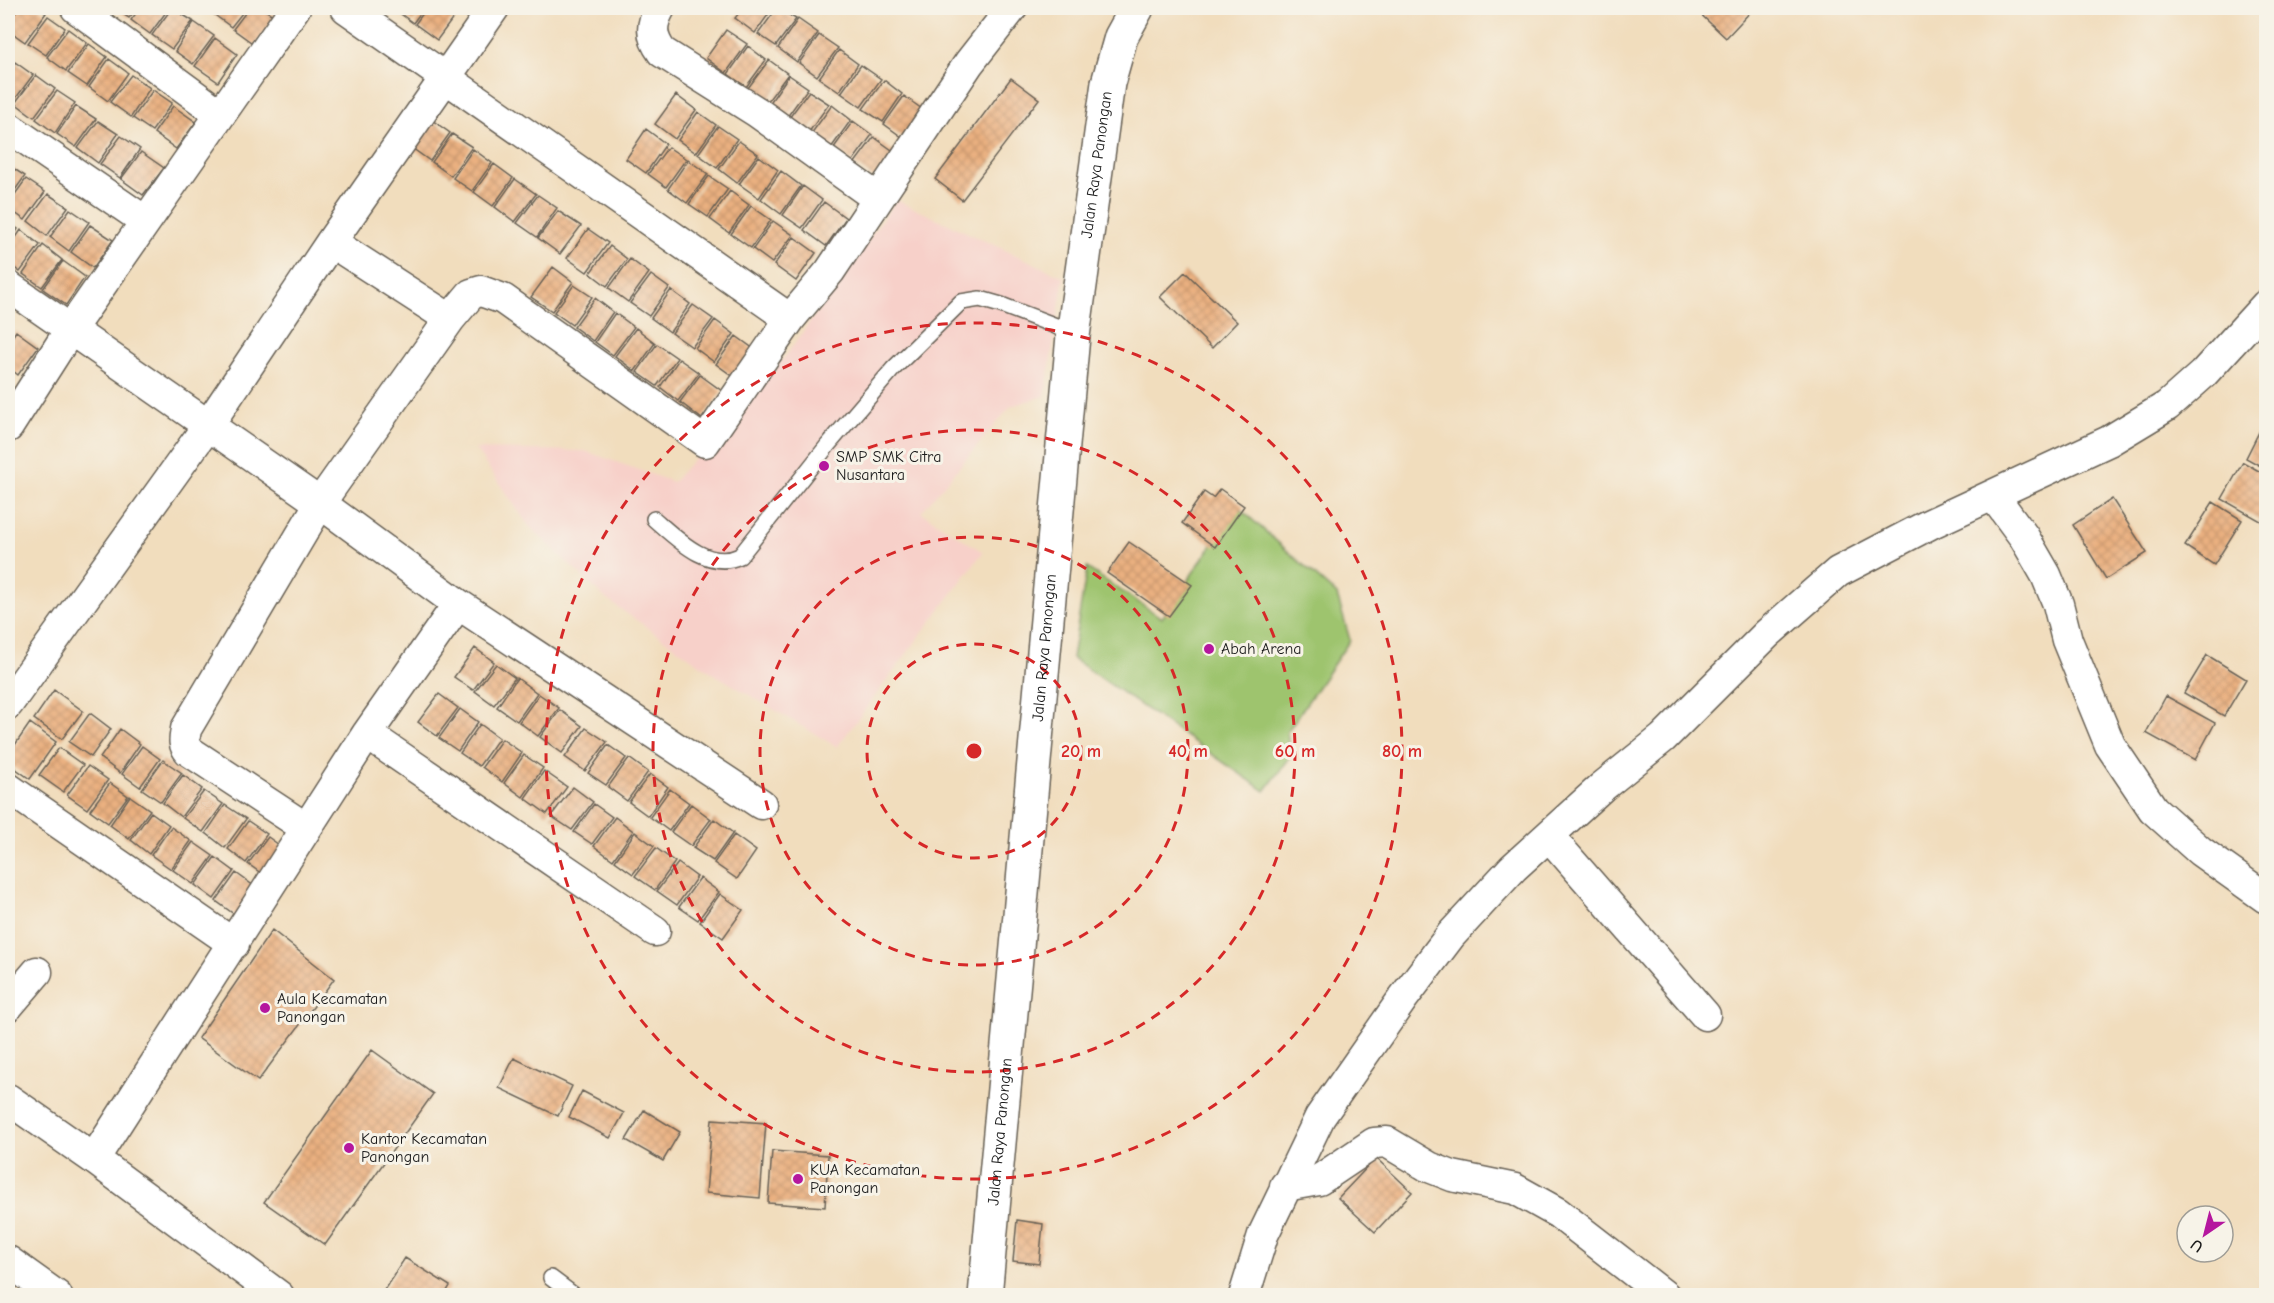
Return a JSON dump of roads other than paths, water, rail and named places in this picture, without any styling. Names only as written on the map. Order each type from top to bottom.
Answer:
[{"type":"main road","name":"Jalan Raya Panongan","points":[[984,1296],[1073,336],[1108,82],[1121,37],[1137,8]]},
{"type":"street","points":[[76,8],[220,114]]},
{"type":"street","points":[[8,427],[70,330],[295,8]]},
{"type":"street","points":[[346,8],[790,319]]},
{"type":"street","points":[[8,704],[208,424],[494,8]]},
{"type":"street","points":[[660,8],[652,20],[652,34],[662,52],[758,112],[877,198]]},
{"type":"street","points":[[306,828],[189,751],[184,739],[186,729],[320,503],[450,319],[471,294],[481,291],[503,299],[705,441],[790,319],[830,271],[969,63],[1012,8]]},
{"type":"street","points":[[8,127],[145,221]]},
{"type":"street","points":[[331,242],[450,319]]},
{"type":"street","points":[[8,286],[320,503],[458,604],[761,804]]},
{"type":"street","points":[[1244,1296],[1263,1235],[1320,1117],[1404,997],[1451,935],[1514,868],[1602,787],[1664,738],[1767,633],[1838,572],[1930,524],[2109,441],[2167,406],[2203,374],[2266,305]]},
{"type":"street","points":[[1993,495],[2024,537],[2046,576],[2058,604],[2067,640],[2110,745],[2146,800],[2200,851],[2266,898]]},
{"type":"street","points":[[94,1159],[234,944],[366,734],[458,604]]},
{"type":"street","points":[[366,734],[655,931]]},
{"type":"street","points":[[8,788],[234,944]]},
{"type":"street","points":[[1549,836],[1705,1015]]},
{"type":"street","points":[[8,1006],[37,972]]},
{"type":"street","points":[[8,1099],[94,1159],[279,1296]]},
{"type":"street","points":[[1285,1186],[1319,1180],[1374,1143],[1387,1142],[1429,1167],[1452,1176],[1515,1190],[1558,1213],[1665,1296]]},
{"type":"street","points":[[8,1261],[57,1296]]},
{"type":"lane","points":[[654,519],[681,542],[715,560],[729,561],[740,556],[828,445],[893,369],[961,302],[980,299],[1000,305],[1056,326],[1073,336]]},
{"type":"lane","points":[[551,1278],[575,1296]]},
{"type":"place","name":"SMP SMK Citra Nusantara","points":[[824,466]]},
{"type":"place","name":"Abah Arena","points":[[1209,649]]},
{"type":"place","name":"Aula Kecamatan Panongan","points":[[265,1008]]},
{"type":"place","name":"Kantor Kecamatan Panongan","points":[[349,1148]]},
{"type":"place","name":"KUA Kecamatan Panongan","points":[[798,1179]]}]
